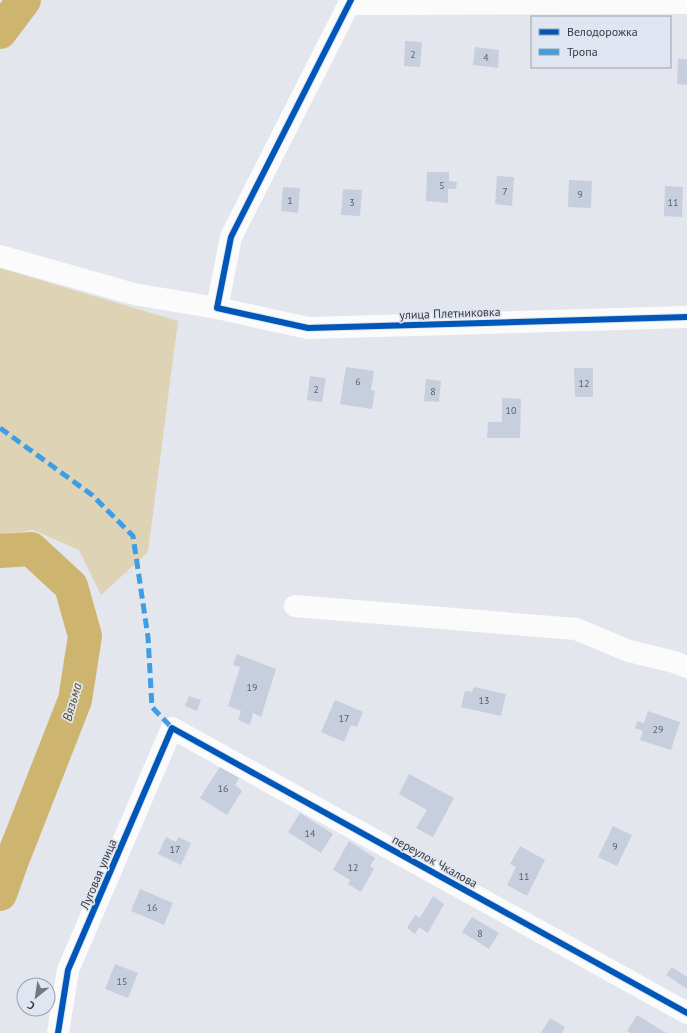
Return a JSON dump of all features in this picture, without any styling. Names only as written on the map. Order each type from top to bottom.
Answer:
[{"type":"street","points":[[217,308],[231,237],[350,2],[687,3]]},
{"type":"street","name":"улица Плетниковка","points":[[0,256],[134,294],[217,308],[308,328],[687,317]]},
{"type":"street","points":[[295,606],[576,629],[629,651],[674,662],[687,667]]},
{"type":"street","name":"переулок Чкалова","points":[[172,728],[687,1013]]},
{"type":"street","name":"Луговая улица","points":[[58,1033],[68,970],[172,728]]},
{"type":"shaded area","points":[[0,268],[178,321],[148,552],[101,595],[79,550],[33,530],[0,535]]},
{"type":"building","points":[[405,41],[422,42],[420,67],[404,66]]},
{"type":"building","points":[[475,47],[499,50],[498,68],[473,65]]},
{"type":"building","points":[[678,59],[687,59],[687,85],[677,84]]},
{"type":"building","points":[[427,172],[449,172],[449,181],[457,182],[456,189],[448,189],[448,203],[426,201]]},
{"type":"building","points":[[497,176],[514,177],[512,206],[495,204]]},
{"type":"building","points":[[569,180],[592,181],[591,208],[568,207]]},
{"type":"building","points":[[665,186],[683,187],[682,217],[664,216]]},
{"type":"building","points":[[283,187],[300,188],[298,213],[281,211]]},
{"type":"building","points":[[343,189],[362,190],[360,216],[341,215]]},
{"type":"building","points":[[346,367],[374,371],[371,390],[375,391],[372,409],[340,404]]},
{"type":"building","points":[[574,368],[593,368],[593,397],[575,397]]},
{"type":"building","points":[[310,376],[326,378],[322,402],[307,400]]},
{"type":"building","points":[[426,379],[441,381],[439,402],[424,401]]},
{"type":"building","points":[[502,398],[521,399],[520,438],[487,438],[488,422],[502,422]]},
{"type":"building","points":[[237,654],[276,669],[261,717],[253,713],[250,725],[238,720],[241,711],[228,706],[240,667],[233,665]]},
{"type":"building","points":[[474,687],[506,694],[501,716],[461,707],[465,691],[472,692]]},
{"type":"building","points":[[189,696],[201,700],[197,711],[185,706]]},
{"type":"building","points":[[335,700],[363,712],[357,727],[351,725],[344,742],[321,732]]},
{"type":"building","points":[[648,711],[680,722],[671,750],[640,740],[643,731],[635,728],[637,721],[644,723]]},
{"type":"building","points":[[221,765],[240,777],[235,785],[242,791],[227,815],[200,798]]},
{"type":"building","points":[[409,774],[454,798],[433,837],[416,828],[427,810],[399,794]]},
{"type":"building","points":[[300,813],[333,834],[321,853],[288,832]]},
{"type":"building","points":[[613,826],[632,835],[617,866],[598,857]]},
{"type":"building","points":[[166,837],[176,842],[178,837],[191,843],[181,865],[158,854]]},
{"type":"building","points":[[349,841],[375,858],[370,866],[374,869],[361,892],[348,884],[350,880],[333,870]]},
{"type":"building","points":[[520,846],[545,860],[527,896],[507,885],[516,867],[510,864]]},
{"type":"building","points":[[140,889],[173,903],[164,925],[131,911]]},
{"type":"building","points":[[433,896],[444,904],[428,933],[419,927],[415,934],[407,928],[415,915],[420,918]]},
{"type":"building","points":[[472,917],[499,933],[489,949],[462,932]]},
{"type":"building","points":[[115,964],[138,973],[128,998],[105,989]]},
{"type":"building","points":[[672,967],[687,977],[687,989],[666,975]]},
{"type":"building","points":[[637,1015],[666,1033],[631,1033],[627,1031]]},
{"type":"building","points":[[550,1018],[565,1027],[562,1033],[541,1033]]},
{"type":"waterway","name":"Вязьма","points":[[0,32],[24,0]]},
{"type":"waterway","name":"Вязьма","points":[[0,551],[31,549],[71,586],[85,636],[75,700],[0,894]]},
{"type":"marked path","points":[[0,428],[92,495],[133,536],[148,637],[152,707],[172,728]]},
{"type":"cycle path","points":[[351,0],[231,237],[217,308],[308,328],[687,317]]},
{"type":"cycle path","points":[[58,1033],[68,970],[172,728],[687,1013]]}]
